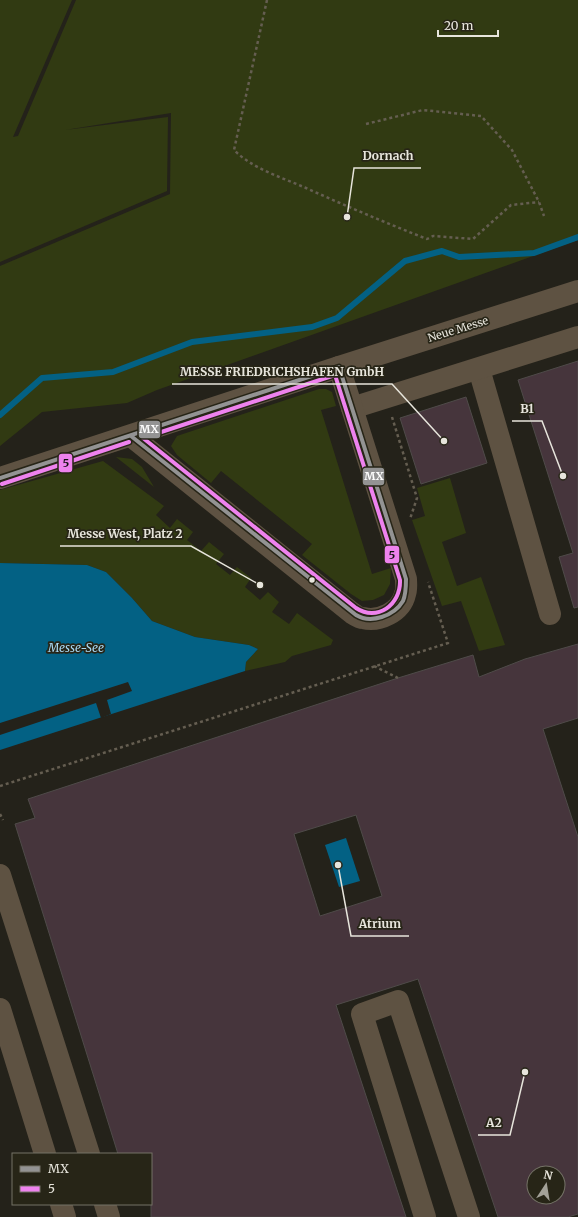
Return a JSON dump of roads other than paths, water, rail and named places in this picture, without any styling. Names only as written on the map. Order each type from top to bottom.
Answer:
[{"type":"lane","name":"Neue Messe","points":[[0,478],[339,367],[578,291]]},
{"type":"lane","points":[[352,408],[578,337]]},
{"type":"lane","points":[[131,436],[352,613],[362,618],[377,619],[390,614],[399,606],[405,594],[406,579],[339,367]]},
{"type":"lane","points":[[479,369],[550,614]]},
{"type":"lane","points":[[0,875],[89,1153]]},
{"type":"lane","points":[[425,1217],[362,1014],[398,1001],[469,1217]]},
{"type":"lane","points":[[0,1009],[45,1153]]},
{"type":"lane","points":[[61,1205],[65,1217]]},
{"type":"lane","points":[[105,1205],[109,1217]]},
{"type":"water","name":"Messe-See","points":[[0,563],[87,565],[106,572],[152,621],[195,637],[249,645],[258,649],[246,662],[245,671],[0,750]]},
{"type":"water","points":[[346,838],[360,881],[339,887],[325,845]]},
{"type":"waterway","points":[[0,415],[42,378],[113,372],[192,342],[312,327],[337,318],[405,261],[442,251],[459,257],[534,253],[578,237]]},
{"type":"place","name":"Dornach","points":[[347,217]]},
{"type":"place","name":"MESSE FRIEDRICHSHAFEN GmbH","points":[[444,441]]},
{"type":"place","name":"B1","points":[[563,476]]},
{"type":"place","name":"Messe West, Platz 2","points":[[260,585]]},
{"type":"place","name":"Atrium","points":[[338,865]]},
{"type":"place","name":"A2","points":[[525,1072]]}]
